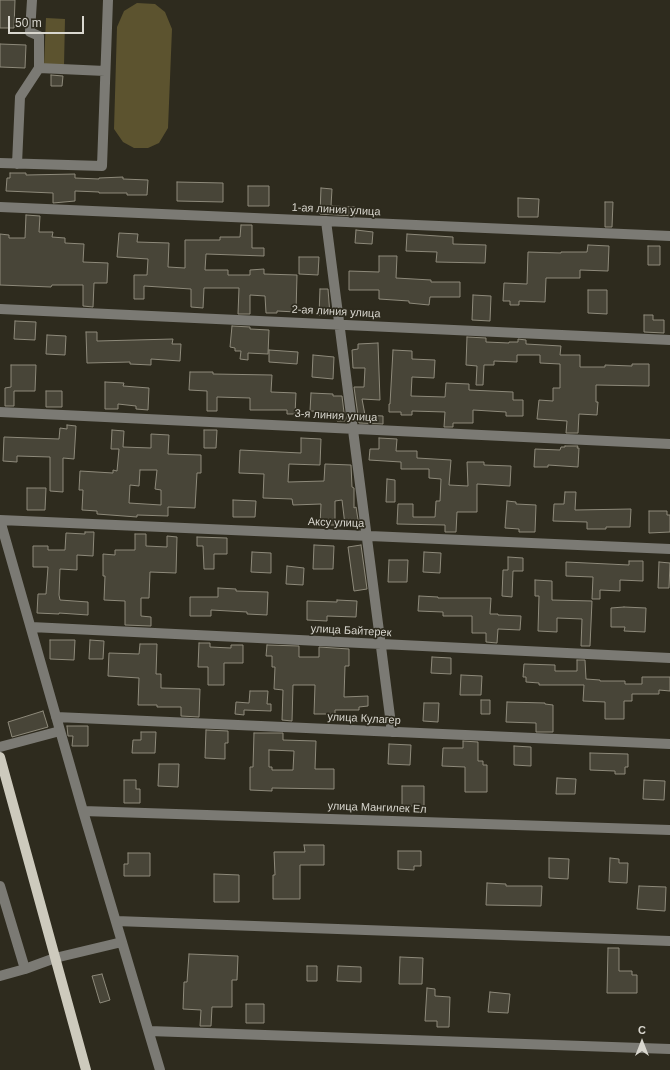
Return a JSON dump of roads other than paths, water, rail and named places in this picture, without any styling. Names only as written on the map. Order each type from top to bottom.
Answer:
[{"type":"main road","points":[[0,757],[86,1070]]},
{"type":"street","points":[[17,164],[20,97],[39,68],[39,36],[30,32],[32,0]]},
{"type":"street","points":[[0,163],[102,166],[108,0]]},
{"type":"street","points":[[39,68],[105,71]]},
{"type":"street","name":"1-ая линия улица","points":[[0,206],[670,236]]},
{"type":"street","points":[[326,221],[392,732]]},
{"type":"street","name":"2-ая линия улица","points":[[0,309],[670,340]]},
{"type":"street","name":"3-я линия улица","points":[[0,412],[670,444]]},
{"type":"street","points":[[0,520],[83,811],[160,1070]]},
{"type":"street","name":"Аксу улица","points":[[0,520],[670,550]]},
{"type":"street","name":"улица Байтерек","points":[[30,627],[670,658]]},
{"type":"street","name":"улица Кулагер","points":[[56,717],[670,744]]},
{"type":"street","points":[[0,747],[60,731]]},
{"type":"street","name":"улица Мангилек Ел","points":[[83,811],[670,830]]},
{"type":"street","points":[[0,886],[25,969]]},
{"type":"street","points":[[116,920],[670,941]]},
{"type":"street","points":[[0,976],[55,958],[122,942]]},
{"type":"street","points":[[149,1031],[670,1049]]}]
